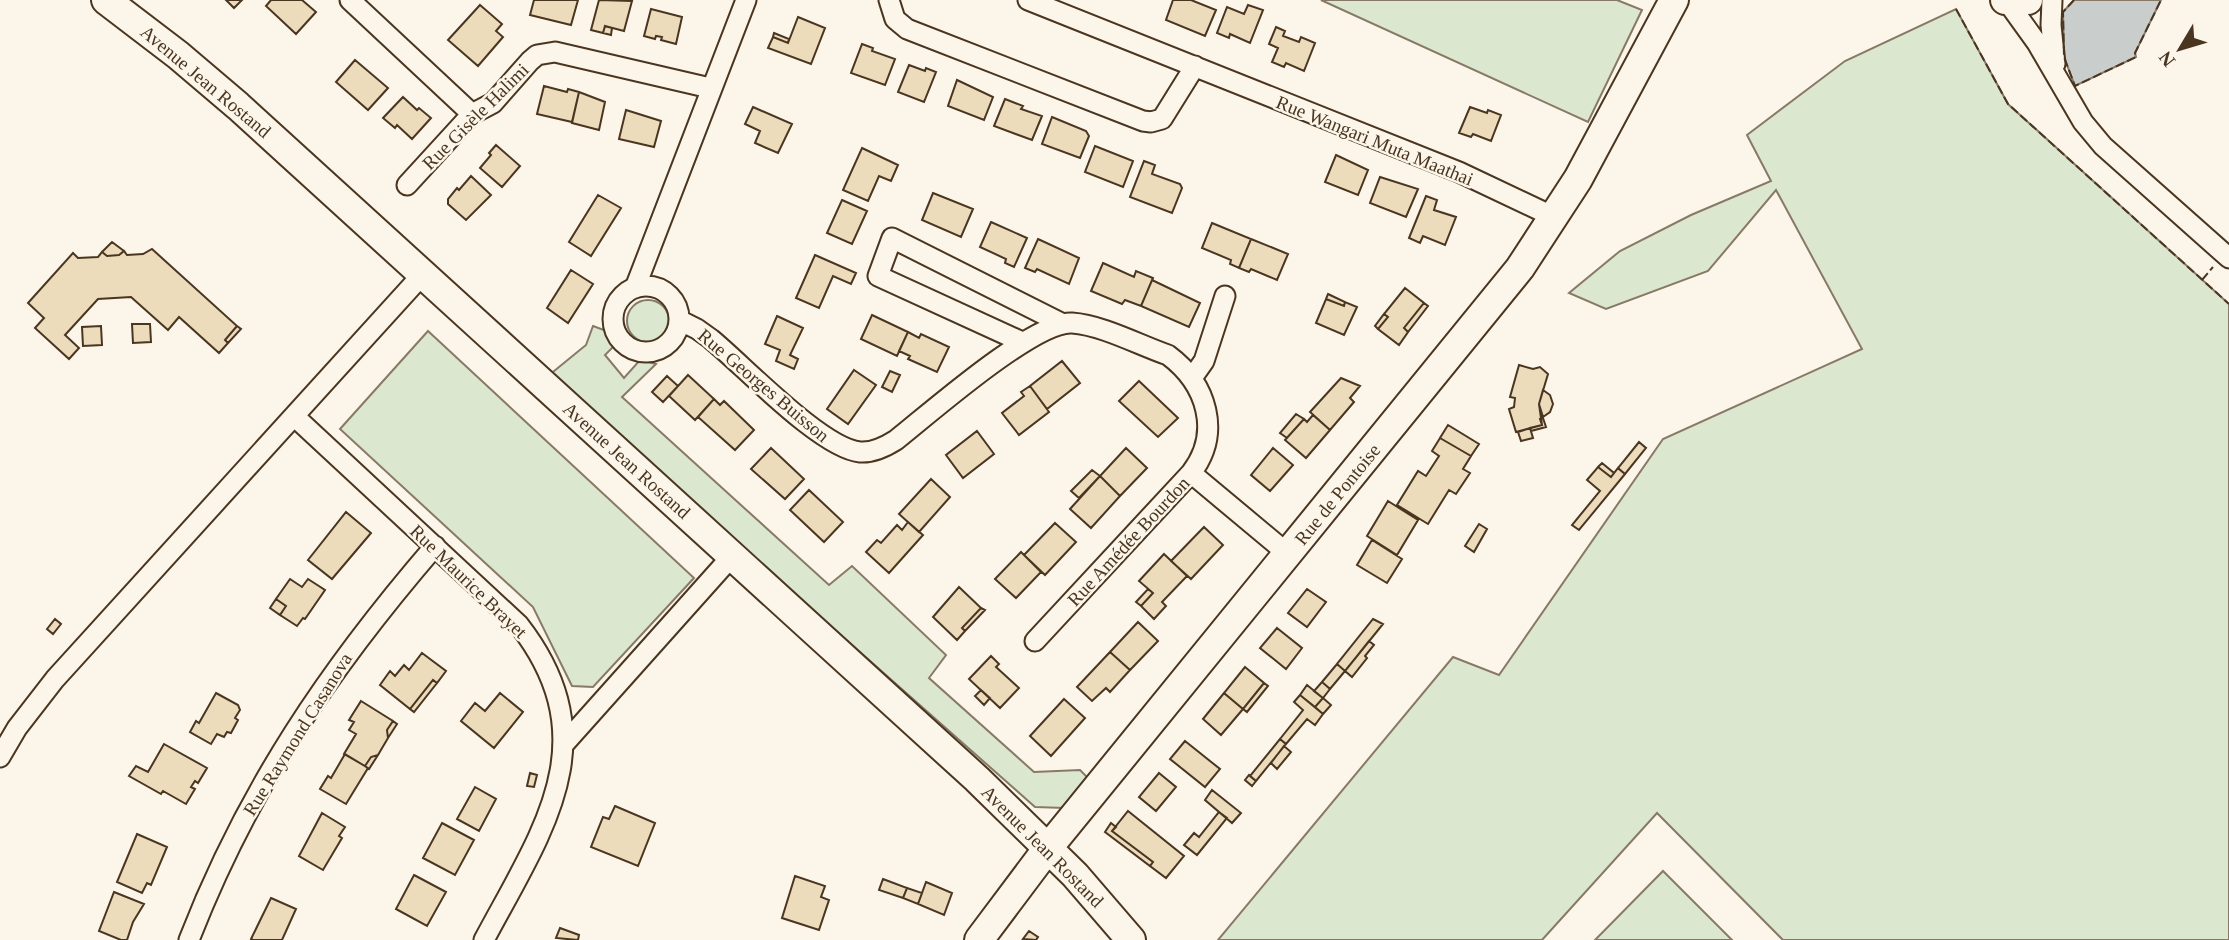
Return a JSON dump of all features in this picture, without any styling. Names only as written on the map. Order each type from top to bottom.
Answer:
[{"type":"street","name":"Avenue Jean Rostand","points":[[106,0],[198,71],[977,779],[1100,902],[1131,940]]},
{"type":"street","points":[[350,0],[472,114]]},
{"type":"street","name":"Rue Georges Buisson","points":[[635,288],[746,0]]},
{"type":"street","points":[[889,0],[895,19],[907,29],[1143,121],[1162,119],[1195,66]]},
{"type":"street","name":"Rue Wangari Muta Maathai","points":[[1028,0],[1459,172],[1553,217]]},
{"type":"street","points":[[1660,25],[1674,0]]},
{"type":"street","points":[[1660,25],[1684,0]]},
{"type":"street","points":[[2005,0],[2028,0]]},
{"type":"street","points":[[2005,0],[2023,22],[2083,122],[2103,146],[2229,258]]},
{"type":"street","points":[[2052,0],[2052,51],[2057,76]]},
{"type":"street","name":"Rue de Pontoise","points":[[979,940],[1048,848],[1532,251],[1584,169],[1660,25]]},
{"type":"street","name":"Rue Gisèle Halimi","points":[[407,185],[472,114],[493,103],[530,61],[545,52],[555,52],[710,88]]},
{"type":"street","points":[[1023,342],[878,276],[892,238],[1061,323],[1096,328],[1168,355],[1192,378],[1205,361],[1225,296]]},
{"type":"street","points":[[0,757],[45,691],[422,275]]},
{"type":"street","name":"Rue Georges Buisson","points":[[654,287],[666,292],[677,308],[679,320],[674,337],[660,349],[642,351],[625,344],[615,330],[614,311],[624,294],[635,288],[654,287]]},
{"type":"street","name":"Rue Georges Buisson","points":[[679,320],[720,346],[818,433],[842,447],[863,452],[896,440],[1023,342],[1061,323]]},
{"type":"street","name":"Rue Amédée Bourdon","points":[[1035,642],[1191,473],[1203,455],[1208,433],[1202,396],[1192,378]]},
{"type":"street","name":"Rue Maurice Brayet","points":[[294,416],[506,612],[527,636],[555,691],[564,744],[559,780],[548,816],[484,940]]},
{"type":"street","points":[[1191,473],[1288,554]]},
{"type":"street","name":"Rue Raymond Casanova","points":[[189,940],[227,849],[283,748],[356,641],[435,546]]},
{"type":"street","points":[[564,744],[732,556]]},
{"type":"green space","points":[[1321,0],[1617,0],[1642,10],[1588,122]]},
{"type":"green space","points":[[1956,9],[2008,104],[2229,304],[2229,940],[1783,940],[1657,813],[1542,940],[1218,940],[1453,657],[1499,675],[1663,439],[1862,349],[1776,190],[1708,271],[1606,309],[1569,293],[1620,251],[1691,215],[1771,181],[1747,135],[1845,61]]},
{"type":"green space","points":[[648,300],[663,306],[669,321],[663,336],[648,342],[633,336],[627,321],[633,306]]},
{"type":"green space","points":[[593,326],[604,330],[615,345],[605,355],[624,378],[640,360],[656,364],[622,397],[829,585],[852,566],[946,655],[929,678],[1034,772],[1080,770],[1088,778],[1065,808],[1035,807],[548,376],[586,345]]},
{"type":"green space","points":[[428,331],[694,578],[593,687],[572,686],[533,607],[340,429]]},
{"type":"green space","points":[[1663,871],[1732,940],[1595,940]]},
{"type":"shaded area","points":[[2074,0],[2161,0],[2135,53],[2136,57],[2075,86],[2064,57],[2063,12]]},
{"type":"building","points":[[226,0],[242,0],[234,8]]},
{"type":"building","points":[[271,0],[302,0],[316,12],[296,34],[266,6]]},
{"type":"building","points":[[534,0],[578,0],[571,25],[530,15]]},
{"type":"building","points":[[599,0],[632,1],[624,31],[605,26],[603,33],[591,30]]},
{"type":"building","points":[[1173,0],[1191,0],[1216,10],[1205,36],[1166,20]]},
{"type":"building","points":[[480,5],[502,24],[496,31],[503,37],[478,66],[448,40]]},
{"type":"building","points":[[1248,5],[1263,10],[1250,43],[1230,34],[1229,38],[1217,33],[1227,7],[1244,14]]},
{"type":"building","points":[[651,9],[682,17],[676,44],[661,40],[662,37],[656,36],[655,39],[644,36]]},
{"type":"building","points":[[798,17],[825,28],[811,64],[768,48],[773,37],[788,43]]},
{"type":"building","points":[[605,26],[612,28],[611,35],[603,33]]},
{"type":"building","points":[[1276,27],[1285,31],[1283,36],[1299,42],[1301,37],[1315,43],[1304,71],[1286,63],[1284,67],[1272,62],[1278,48],[1269,44]]},
{"type":"building","points":[[774,33],[789,39],[788,43],[773,37]]},
{"type":"building","points":[[862,44],[873,48],[872,51],[895,59],[885,85],[851,73]]},
{"type":"building","points":[[355,60],[388,88],[368,110],[336,82]]},
{"type":"building","points":[[909,65],[936,72],[924,102],[898,92]]},
{"type":"building","points":[[957,80],[993,97],[984,120],[948,106]]},
{"type":"building","points":[[544,86],[579,92],[572,122],[537,114]]},
{"type":"building","points":[[579,92],[605,102],[599,130],[572,123]]},
{"type":"building","points":[[403,97],[431,118],[412,139],[397,125],[395,128],[383,118]]},
{"type":"building","points":[[1005,99],[1023,106],[1021,109],[1042,116],[1032,140],[994,126]]},
{"type":"building","points":[[753,107],[792,124],[778,153],[755,143],[760,131],[745,124]]},
{"type":"building","points":[[1470,107],[1501,115],[1491,141],[1473,134],[1471,137],[1459,133]]},
{"type":"building","points":[[626,110],[661,121],[654,147],[619,139]]},
{"type":"building","points":[[1052,117],[1086,131],[1089,136],[1080,158],[1042,144]]},
{"type":"building","points":[[496,145],[520,166],[502,187],[480,168]]},
{"type":"building","points":[[1095,146],[1133,161],[1123,187],[1085,172]]},
{"type":"building","points":[[862,148],[898,165],[891,181],[879,176],[868,201],[843,190]]},
{"type":"building","points":[[1336,155],[1368,170],[1358,195],[1325,182]]},
{"type":"building","points":[[1144,161],[1155,165],[1152,174],[1180,184],[1182,188],[1172,213],[1130,197]]},
{"type":"building","points":[[471,176],[491,195],[466,220],[448,204],[448,199]]},
{"type":"building","points":[[1380,177],[1418,189],[1406,217],[1370,203]]},
{"type":"building","points":[[933,193],[973,209],[961,237],[922,220]]},
{"type":"building","points":[[598,195],[621,208],[591,256],[569,242]]},
{"type":"building","points":[[1426,196],[1437,200],[1434,210],[1456,217],[1445,245],[1423,236],[1420,243],[1409,238]]},
{"type":"building","points":[[842,200],[867,211],[852,244],[827,233]]},
{"type":"building","points":[[991,222],[1027,238],[1014,267],[1005,263],[1006,259],[980,247]]},
{"type":"building","points":[[1212,223],[1251,239],[1239,268],[1230,264],[1231,260],[1202,248]]},
{"type":"building","points":[[1038,239],[1079,258],[1069,284],[1037,269],[1035,272],[1025,268]]},
{"type":"building","points":[[1251,239],[1288,254],[1277,280],[1251,269],[1249,272],[1239,268]]},
{"type":"building","points":[[112,242],[124,251],[119,255],[107,256],[102,252]]},
{"type":"building","points":[[152,249],[237,326],[225,340],[228,343],[219,353],[179,317],[168,330],[131,297],[98,299],[65,335],[79,348],[69,359],[35,328],[44,318],[28,303],[73,253],[78,258],[98,257],[102,252],[107,256],[119,255],[124,251],[127,255],[143,254]]},
{"type":"building","points":[[815,255],[856,273],[851,284],[833,276],[819,308],[796,298]]},
{"type":"building","points":[[1103,263],[1134,277],[1136,271],[1153,278],[1141,306],[1125,300],[1122,304],[1091,291]]},
{"type":"building","points":[[571,270],[593,284],[568,323],[547,308]]},
{"type":"building","points":[[1152,280],[1200,303],[1189,327],[1141,306]]},
{"type":"building","points":[[1405,288],[1424,303],[1404,328],[1408,332],[1399,345],[1378,329],[1388,317],[1384,314]]},
{"type":"building","points":[[1328,294],[1345,302],[1344,306],[1326,299]]},
{"type":"building","points":[[1326,299],[1344,306],[1345,302],[1357,307],[1344,335],[1316,323]]},
{"type":"building","points":[[1424,303],[1428,306],[1408,332],[1404,328]]},
{"type":"building","points":[[1384,314],[1388,317],[1378,329],[1375,326]]},
{"type":"building","points":[[872,315],[908,332],[897,356],[861,339]]},
{"type":"building","points":[[777,316],[803,328],[790,355],[798,359],[794,369],[776,361],[780,350],[765,344]]},
{"type":"building","points":[[132,324],[150,324],[151,342],[133,343]]},
{"type":"building","points":[[101,326],[102,345],[83,346],[82,327]]},
{"type":"building","points":[[237,326],[241,329],[228,343],[225,340]]},
{"type":"building","points":[[908,332],[919,338],[921,334],[949,347],[937,372],[908,359],[910,356],[899,351]]},
{"type":"building","points":[[1062,361],[1080,383],[1047,409],[1030,386]]},
{"type":"building","points":[[1519,365],[1533,369],[1540,367],[1548,374],[1539,404],[1542,425],[1516,432],[1509,409],[1514,407],[1515,398],[1510,397]]},
{"type":"building","points":[[854,370],[876,385],[848,424],[827,409]]},
{"type":"building","points":[[890,371],[900,375],[892,392],[882,387]]},
{"type":"building","points":[[688,375],[714,399],[695,420],[669,396]]},
{"type":"building","points":[[667,376],[678,386],[663,402],[652,392]]},
{"type":"building","points":[[1341,378],[1360,386],[1350,398],[1354,402],[1330,430],[1310,412]]},
{"type":"building","points":[[1139,381],[1178,418],[1158,437],[1119,401]]},
{"type":"building","points":[[1030,386],[1049,412],[1019,435],[1002,413],[1024,396],[1021,392]]},
{"type":"building","points":[[1543,390],[1550,395],[1553,404],[1550,412],[1543,417],[1539,404]]},
{"type":"building","points":[[714,399],[720,405],[724,401],[754,430],[735,450],[698,417]]},
{"type":"building","points":[[1296,414],[1304,419],[1287,438],[1280,433]]},
{"type":"building","points":[[1313,415],[1330,430],[1306,458],[1285,440],[1304,419],[1307,422]]},
{"type":"building","points":[[1543,418],[1546,427],[1531,431],[1530,428],[1542,425],[1540,419]]},
{"type":"building","points":[[1448,425],[1479,444],[1471,456],[1440,438]]},
{"type":"building","points":[[1530,428],[1533,438],[1521,441],[1518,432]]},
{"type":"building","points":[[977,431],[994,454],[963,478],[946,455]]},
{"type":"building","points":[[1440,438],[1471,456],[1463,469],[1470,473],[1456,494],[1449,490],[1428,524],[1397,505],[1418,471],[1426,476],[1439,456],[1432,451]]},
{"type":"building","points":[[1639,442],[1646,448],[1625,474],[1618,468]]},
{"type":"building","points":[[771,448],[804,479],[785,499],[751,469]]},
{"type":"building","points":[[1126,448],[1147,468],[1120,496],[1100,476]]},
{"type":"building","points":[[1273,448],[1293,465],[1270,491],[1251,475]]},
{"type":"building","points":[[1602,463],[1614,473],[1611,477],[1598,467]]},
{"type":"building","points":[[1598,467],[1611,477],[1618,468],[1625,474],[1579,530],[1572,525],[1600,491],[1587,480]]},
{"type":"building","points":[[1092,470],[1100,476],[1079,498],[1071,491]]},
{"type":"building","points":[[1100,476],[1120,496],[1091,528],[1070,509]]},
{"type":"building","points":[[931,479],[950,497],[919,532],[899,514]]},
{"type":"building","points":[[809,490],[843,522],[824,542],[790,510]]},
{"type":"building","points":[[1388,501],[1418,520],[1397,555],[1367,536]]},
{"type":"building","points":[[346,512],[371,533],[332,579],[308,560]]},
{"type":"building","points":[[908,522],[923,535],[889,573],[866,552],[877,540],[881,543],[897,525],[902,530]]},
{"type":"building","points":[[1055,523],[1076,542],[1045,575],[1024,555]]},
{"type":"building","points":[[1479,524],[1487,529],[1474,552],[1465,546]]},
{"type":"building","points":[[1204,527],[1223,545],[1191,579],[1171,561]]},
{"type":"building","points":[[1372,540],[1402,559],[1387,583],[1357,565]]},
{"type":"building","points":[[1021,552],[1041,572],[1016,598],[995,579]]},
{"type":"building","points":[[1164,554],[1187,576],[1162,602],[1166,606],[1154,619],[1141,606],[1153,593],[1139,581]]},
{"type":"building","points":[[290,579],[302,587],[308,579],[325,590],[297,626],[280,615],[286,606],[276,599]]},
{"type":"building","points":[[959,587],[981,608],[962,628],[965,631],[957,640],[933,617]]},
{"type":"building","points":[[1148,589],[1153,593],[1141,606],[1136,602]]},
{"type":"building","points":[[1307,589],[1326,602],[1307,627],[1288,613]]},
{"type":"building","points":[[276,599],[286,606],[280,615],[270,608]]},
{"type":"building","points":[[981,608],[985,610],[965,631],[962,628]]},
{"type":"building","points":[[55,619],[61,624],[53,634],[47,629]]},
{"type":"building","points":[[1373,619],[1383,624],[1345,671],[1337,664]]},
{"type":"building","points":[[1138,622],[1158,641],[1130,670],[1110,652]]},
{"type":"building","points":[[1277,628],[1302,648],[1286,669],[1260,648]]},
{"type":"building","points":[[1369,641],[1374,645],[1352,677],[1345,671]]},
{"type":"building","points":[[1110,652],[1130,670],[1110,692],[1106,688],[1092,701],[1077,687]]},
{"type":"building","points":[[422,653],[446,671],[437,683],[433,680],[410,709],[380,685],[390,671],[395,676],[404,665],[409,670]]},
{"type":"building","points":[[991,656],[999,664],[996,667],[1019,688],[1000,708],[969,679]]},
{"type":"building","points":[[1337,664],[1345,671],[1330,689],[1322,682]]},
{"type":"building","points":[[1245,667],[1264,683],[1243,709],[1224,693]]},
{"type":"building","points":[[433,680],[437,683],[414,712],[410,709]]},
{"type":"building","points":[[1322,682],[1330,689],[1323,698],[1314,691]]},
{"type":"building","points":[[1264,683],[1268,686],[1247,712],[1243,709]]},
{"type":"building","points":[[1307,685],[1323,698],[1315,707],[1300,695]]},
{"type":"building","points":[[981,690],[990,698],[984,705],[975,696]]},
{"type":"building","points":[[216,693],[238,705],[240,710],[231,733],[227,732],[224,737],[217,734],[211,744],[190,732],[196,721],[199,723]]},
{"type":"building","points":[[500,693],[523,712],[494,748],[461,721],[475,703],[485,711]]},
{"type":"building","points":[[1224,693],[1243,709],[1221,735],[1203,719]]},
{"type":"building","points":[[1300,695],[1323,714],[1315,725],[1307,719],[1286,744],[1280,739],[1303,710],[1294,702]]},
{"type":"building","points":[[1323,698],[1331,705],[1323,714],[1315,707]]},
{"type":"building","points":[[1064,699],[1085,718],[1051,756],[1030,736]]},
{"type":"building","points":[[361,701],[393,721],[387,730],[388,738],[378,755],[371,757],[365,766],[344,754],[356,734],[349,730],[354,722],[349,720]]},
{"type":"building","points":[[393,721],[397,724],[388,738],[387,730]]},
{"type":"building","points":[[1280,739],[1286,744],[1256,781],[1250,776]]},
{"type":"building","points":[[1185,741],[1220,769],[1205,787],[1170,759]]},
{"type":"building","points":[[164,744],[207,768],[198,783],[195,781],[191,787],[195,789],[186,804],[129,776],[136,766],[148,772]]},
{"type":"building","points":[[1284,746],[1291,752],[1277,769],[1271,763]]},
{"type":"building","points":[[345,754],[368,768],[346,804],[320,789],[328,776],[331,778]]},
{"type":"building","points":[[378,755],[369,769],[365,766],[371,757]]},
{"type":"building","points":[[530,773],[537,775],[534,787],[527,786]]},
{"type":"building","points":[[1159,773],[1176,787],[1156,811],[1139,797]]},
{"type":"building","points":[[1249,775],[1256,781],[1252,786],[1245,780]]},
{"type":"building","points":[[475,787],[496,799],[479,831],[457,819]]},
{"type":"building","points":[[1212,790],[1241,813],[1232,823],[1205,800]]},
{"type":"building","points":[[615,806],[655,823],[638,866],[591,847],[603,817],[609,819]]},
{"type":"building","points":[[1128,811],[1184,856],[1166,878],[1150,866],[1153,862],[1112,831]]},
{"type":"building","points":[[1219,812],[1227,818],[1197,855],[1184,845],[1194,833],[1199,837]]},
{"type":"building","points":[[322,813],[345,827],[339,836],[342,838],[323,870],[299,856]]},
{"type":"building","points":[[442,823],[474,840],[455,875],[423,858]]},
{"type":"building","points":[[1111,823],[1116,827],[1112,831],[1153,862],[1150,866],[1105,832]]},
{"type":"building","points":[[137,834],[167,847],[151,885],[147,883],[142,893],[117,882]]},
{"type":"building","points":[[414,875],[446,892],[427,926],[396,909]]},
{"type":"building","points":[[795,876],[825,886],[821,897],[829,900],[819,930],[782,918]]},
{"type":"building","points":[[883,879],[907,888],[903,898],[879,890]]},
{"type":"building","points":[[926,882],[952,893],[944,915],[918,904]]},
{"type":"building","points":[[907,888],[922,893],[918,904],[903,898]]},
{"type":"building","points":[[114,892],[144,904],[133,922],[127,940],[99,931]]},
{"type":"building","points":[[271,898],[296,909],[282,940],[253,940],[251,939]]},
{"type":"building","points":[[560,928],[579,935],[578,940],[556,938]]},
{"type":"building","points":[[1029,931],[1038,937],[1036,940],[1023,939]]},
{"type":"fence","points":[[2074,0],[2063,12],[2064,57],[2075,86],[2136,57],[2135,53],[2161,0]]},
{"type":"fence","points":[[1956,9],[2008,104],[2229,304]]},
{"type":"fence","points":[[2202,280],[2213,267]]}]
